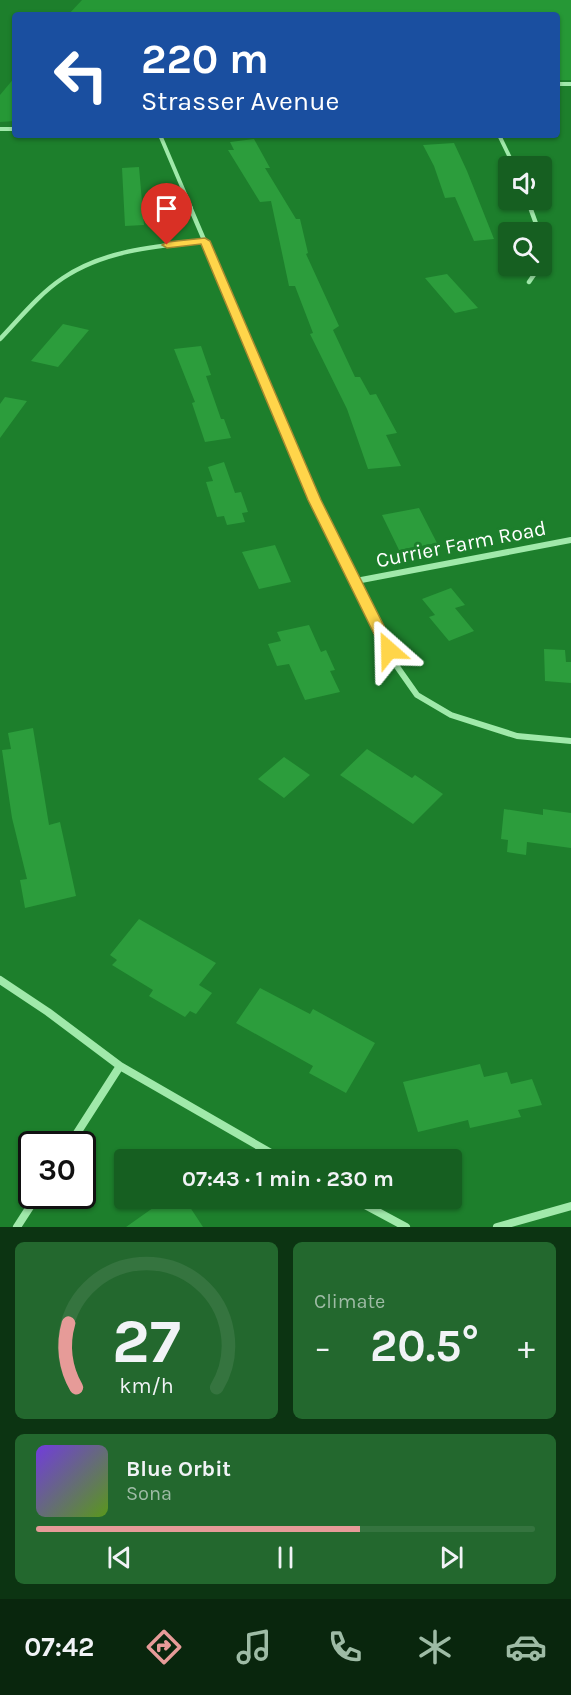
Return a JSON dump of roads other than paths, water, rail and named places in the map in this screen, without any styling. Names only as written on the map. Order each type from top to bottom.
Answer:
[{"type":"street","points":[[161,138],[315,500],[398,668],[417,695],[451,715],[517,736],[571,741]]},
{"type":"street","points":[[500,138],[509,156]]},
{"type":"street","points":[[0,339],[47,291],[92,262],[124,251],[205,241]]},
{"type":"street","points":[[529,282],[533,276]]},
{"type":"street","name":"Currier Farm Road","points":[[356,581],[571,540]]},
{"type":"street","points":[[0,980],[48,1012],[120,1066],[264,1149]]},
{"type":"street","points":[[78,1131],[120,1066]]},
{"type":"street","points":[[497,1227],[571,1206]]},
{"type":"street","points":[[16,1227],[28,1209]]},
{"type":"street","points":[[371,1209],[396,1224],[406,1227]]}]
